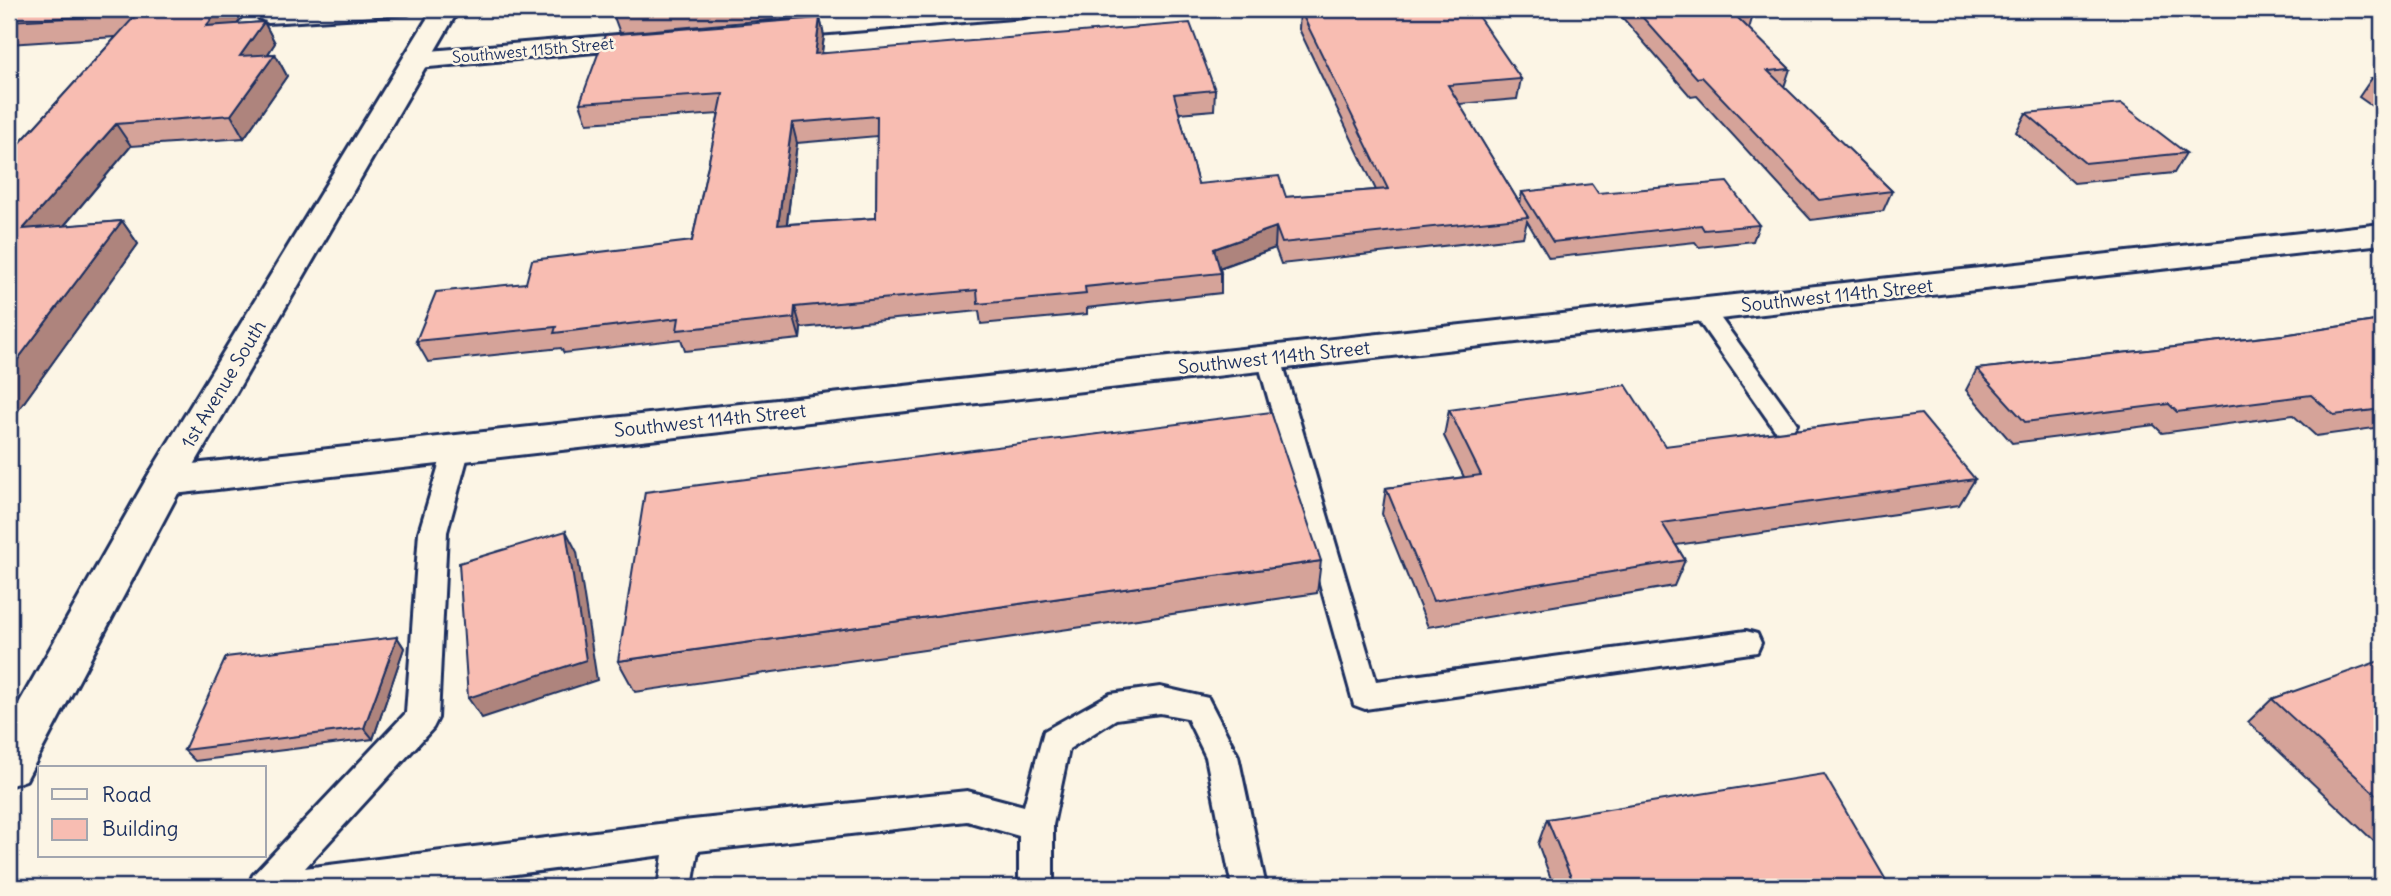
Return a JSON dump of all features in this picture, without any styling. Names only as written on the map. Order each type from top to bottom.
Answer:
[{"type":"street","name":"1st Avenue South","points":[[9,765],[165,481],[446,9]]},
{"type":"street","points":[[748,32],[1025,9]]},
{"type":"street","name":"Southwest 115th Street","points":[[418,60],[679,38]]},
{"type":"street","name":"Southwest 114th Street","points":[[165,481],[2382,234]]},
{"type":"lane","points":[[268,18],[408,9]]},
{"type":"lane","points":[[1703,310],[1784,424]]},
{"type":"lane","points":[[1269,358],[1365,696],[1746,643]]},
{"type":"lane","points":[[265,887],[422,718],[433,532],[457,448]]},
{"type":"lane","points":[[1036,887],[1036,825],[1055,741],[1110,706],[1160,700],[1197,707],[1222,756],[1249,887]]},
{"type":"lane","points":[[289,887],[683,837],[967,806],[1036,825]]},
{"type":"lane","points":[[675,887],[683,837]]},
{"type":"building","points":[[9,9],[220,9],[206,26],[264,22],[240,56],[275,54],[231,115],[116,124],[23,229],[122,221],[9,371],[9,155],[137,14],[9,21]]},
{"type":"building","points":[[616,9],[679,9],[613,14]]},
{"type":"building","points":[[1473,9],[1521,79],[1448,85],[1528,217],[1282,243],[1276,227],[1214,249],[1221,273],[1085,287],[1086,294],[978,304],[977,290],[795,307],[794,318],[677,330],[679,318],[554,333],[556,327],[416,341],[436,292],[526,283],[532,260],[692,241],[723,94],[580,103],[605,35],[820,18],[815,54],[1190,23],[1215,90],[1174,94],[1198,184],[1279,176],[1286,197],[1388,189],[1300,10]],"holes":[[[877,116],[876,218],[778,225],[792,123]]]},
{"type":"building","points":[[1635,9],[1747,9],[1753,15],[1736,16],[1790,69],[1768,71],[1892,191],[1819,200],[1702,77],[1697,78]]},
{"type":"building","points":[[2382,77],[2382,84],[2372,78]]},
{"type":"building","points":[[2122,104],[2186,153],[2085,163],[2026,113]]},
{"type":"building","points":[[1727,182],[1759,225],[1704,230],[1701,225],[1553,242],[1522,192],[1592,184],[1598,193]]},
{"type":"building","points":[[2382,320],[2382,409],[2334,415],[2311,395],[2177,412],[2169,404],[2025,422],[1977,369],[2283,335]]},
{"type":"building","points":[[1626,385],[1665,446],[1921,414],[1975,479],[1662,523],[1685,560],[1433,601],[1386,488],[1481,475],[1449,410]]},
{"type":"building","points":[[1271,412],[1321,561],[618,661],[645,492]]},
{"type":"building","points":[[566,531],[586,660],[468,698],[459,563]]},
{"type":"building","points":[[397,637],[364,728],[184,750],[226,657]]},
{"type":"building","points":[[2379,661],[2382,663],[2382,800],[2272,699]]},
{"type":"building","points":[[1824,774],[1890,887],[1575,887],[1547,819]]}]
